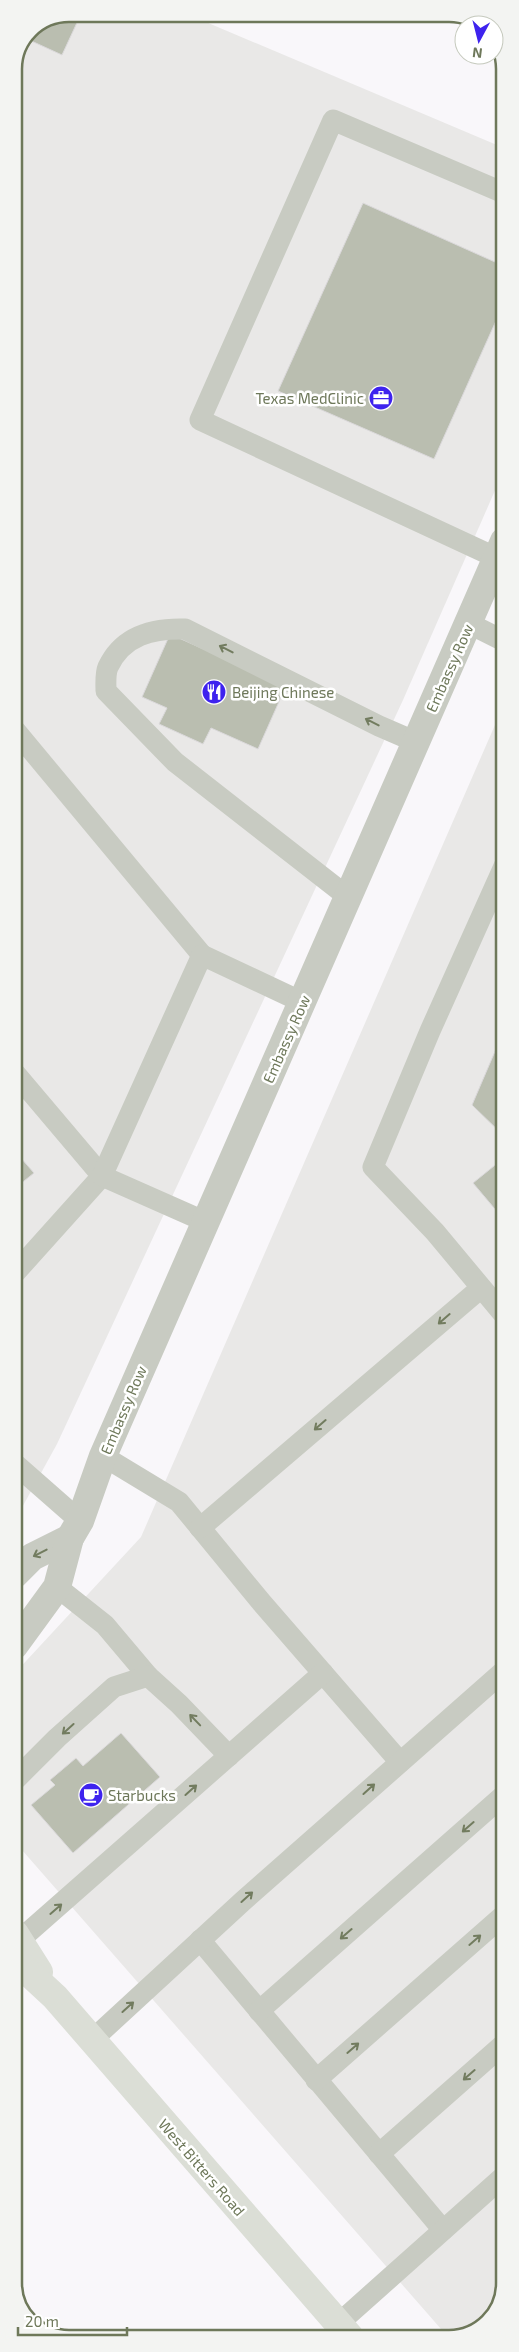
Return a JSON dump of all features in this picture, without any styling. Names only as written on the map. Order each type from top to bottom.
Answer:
[{"type":"main road","name":"West Bitters Road","points":[[22,1953],[55,1997],[343,2330]]},
{"type":"street","name":"Embassy Row","points":[[22,1635],[57,1587],[75,1529],[103,1456],[496,561]]},
{"type":"street","points":[[22,1567],[32,1557],[75,1529]]},
{"type":"lane","points":[[496,190],[333,120],[200,420],[496,548]]},
{"type":"lane","points":[[468,623],[496,637]]},
{"type":"lane","points":[[348,897],[175,762],[106,690],[107,669],[123,644],[141,633],[168,628],[186,628],[379,726],[416,742]]},
{"type":"lane","points":[[22,739],[202,955],[302,1002]]},
{"type":"lane","points":[[496,884],[430,1031],[373,1167],[435,1232],[496,1306]]},
{"type":"lane","points":[[22,1265],[102,1176],[202,955]]},
{"type":"lane","points":[[22,1081],[102,1176],[206,1222]]},
{"type":"lane","points":[[200,1528],[481,1288]]},
{"type":"lane","points":[[103,1456],[179,1502],[322,1673],[400,1762]]},
{"type":"lane","points":[[22,1473],[75,1529]]},
{"type":"lane","points":[[57,1587],[105,1625],[148,1676],[179,1704],[229,1756]]},
{"type":"lane","points":[[22,1940],[322,1673]]},
{"type":"lane","points":[[22,1772],[114,1687],[148,1676]]},
{"type":"lane","points":[[92,2040],[200,1940],[496,1678]]},
{"type":"lane","points":[[259,2011],[496,1802]]},
{"type":"lane","points":[[316,2080],[496,1922]]},
{"type":"lane","points":[[200,1940],[444,2230]]},
{"type":"lane","points":[[379,2154],[496,2051]]},
{"type":"lane","points":[[345,2330],[444,2230],[496,2183]]},
{"type":"shaded area","points":[[207,22],[496,145],[496,488],[403,700],[57,1444],[22,1507],[22,70],[26,52],[36,36],[44,30],[61,23]]},
{"type":"shaded area","points":[[496,723],[496,2291],[485,2313],[478,2320],[467,2326],[458,2329],[442,2330],[22,1850],[22,1665],[141,1537]]},
{"type":"building","points":[[77,22],[62,55],[32,41],[36,36],[52,26],[61,23]]},
{"type":"building","points":[[363,203],[496,262],[496,321],[434,459],[278,391]]},
{"type":"building","name":"Beijing Chinese","points":[[170,634],[286,686],[258,749],[211,728],[203,744],[159,724],[167,708],[142,697]]},
{"type":"building","points":[[496,1049],[496,1128],[472,1105]]},
{"type":"building","points":[[22,1159],[34,1173],[22,1183]]},
{"type":"building","points":[[496,1164],[496,1210],[473,1183]]},
{"type":"building","name":"Starbucks","points":[[121,1733],[160,1777],[73,1853],[31,1805],[55,1785],[50,1780],[76,1758],[83,1766]]},
{"type":"place","name":"Texas MedClinic","points":[[381,398]]},
{"type":"place","name":"Beijing Chinese","points":[[214,692]]},
{"type":"place","name":"Starbucks","points":[[91,1795]]}]
